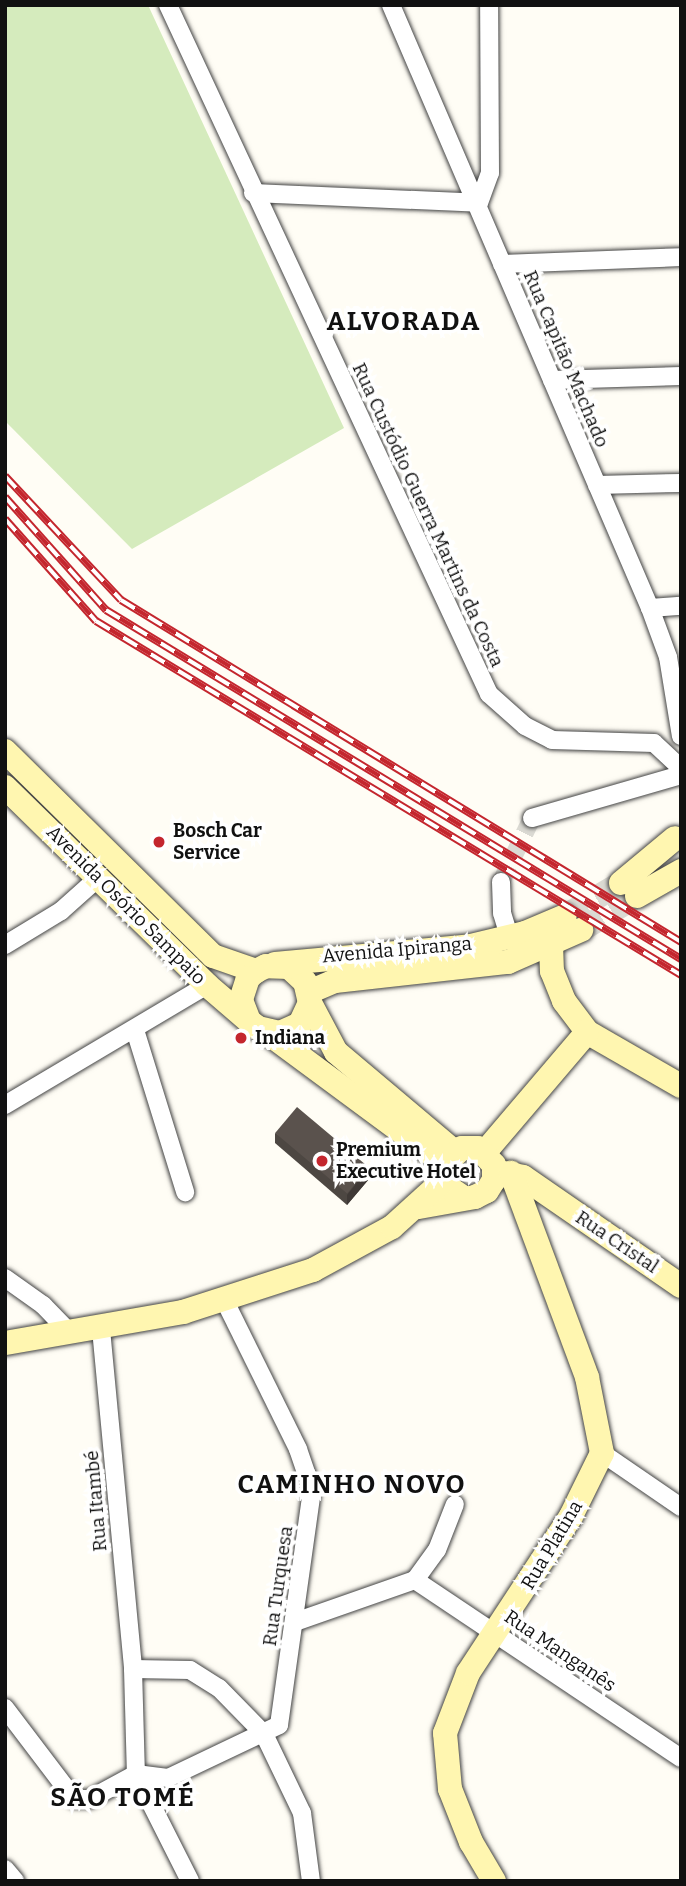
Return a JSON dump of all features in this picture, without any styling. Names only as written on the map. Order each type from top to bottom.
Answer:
[{"type":"street","name":"Rua Custódio Guerra Martins da Costa","points":[[167,5],[489,694],[525,726],[552,740],[654,743],[681,768]]},
{"type":"street","name":"Rua Capitão Machado","points":[[391,5],[479,203],[502,264],[650,608],[668,657],[681,736]]},
{"type":"street","points":[[253,193],[479,203],[490,173],[489,5]]},
{"type":"street","points":[[502,264],[681,257]]},
{"type":"street","points":[[552,380],[681,376]]},
{"type":"street","points":[[597,485],[681,484]]},
{"type":"street","points":[[650,608],[681,606]]},
{"type":"street","name":"Avenida Osório Sampaio","points":[[5,751],[15,767],[213,956],[261,968]]},
{"type":"street","points":[[532,818],[681,775]]},
{"type":"street","name":"Avenida Osório Sampaio","points":[[5,787],[207,985],[458,1177]]},
{"type":"street","points":[[679,842],[629,890],[681,871]]},
{"type":"street","points":[[5,945],[61,911],[99,877]]},
{"type":"street","points":[[501,882],[502,914],[509,936]]},
{"type":"street","name":"Avenida Ipiranga","points":[[261,968],[302,958],[471,946],[573,923],[551,944],[508,962],[335,981],[309,998]]},
{"type":"street","points":[[551,944],[552,971],[564,1001],[587,1032],[681,1086]]},
{"type":"street","points":[[309,998],[307,1014],[290,1030],[259,1027],[241,1000],[248,978],[261,968],[289,967],[305,982],[309,998],[336,1052],[458,1177],[521,1196]]},
{"type":"street","points":[[5,1105],[207,985]]},
{"type":"street","points":[[135,1030],[185,1192]]},
{"type":"street","points":[[5,1343],[101,1329],[224,1299],[313,1270],[392,1227],[458,1177],[497,1166],[587,1032]]},
{"type":"street","points":[[458,1177],[470,1147],[497,1166],[521,1196],[587,1377],[602,1452],[681,1507]]},
{"type":"street","name":"Rua Cristal","points":[[497,1166],[554,1200],[681,1286]]},
{"type":"street","name":"Rua Cristal","points":[[521,1196],[554,1200]]},
{"type":"street","points":[[5,1278],[43,1305],[69,1332]]},
{"type":"street","name":"Rua Turquesa","points":[[224,1299],[298,1449],[312,1490],[279,1725],[264,1734]]},
{"type":"street","name":"Rua Itambé","points":[[101,1329],[133,1669],[136,1774]]},
{"type":"street","name":"Rua Platina","points":[[494,1881],[471,1842],[450,1789],[445,1733],[468,1674],[497,1635],[571,1516],[602,1452]]},
{"type":"street","points":[[295,1622],[415,1580],[437,1550],[455,1504]]},
{"type":"street","name":"Rua Manganês","points":[[415,1580],[681,1758]]},
{"type":"street","points":[[133,1669],[190,1670],[219,1688],[264,1734],[302,1813],[311,1881]]},
{"type":"street","points":[[5,1708],[74,1799],[90,1799],[136,1774],[168,1778],[264,1734]]},
{"type":"street","points":[[136,1774],[190,1881]]},
{"type":"street","points":[[5,1869],[15,1881]]},
{"type":"green space","points":[[5,5],[148,5],[344,428],[132,549],[5,421]]},
{"type":"building","name":"Premium Executive Hotel","points":[[297,1107],[369,1167],[347,1193],[275,1133]]},
{"type":"tunnel","points":[[501,882],[532,818]]},
{"type":"tunnel","points":[[565,916],[621,883]]},
{"type":"tunnel","points":[[581,930],[637,896]]},
{"type":"railway","points":[[5,476],[121,600],[681,942]]},
{"type":"railway","points":[[5,497],[106,610],[681,959]]},
{"type":"railway","points":[[5,519],[96,621],[681,975]]},
{"type":"place","name":"Bosch Car Service","points":[[159,842]]},
{"type":"place","name":"Indiana","points":[[241,1038]]},
{"type":"place","name":"Premium Executive Hotel","points":[[322,1161]]},
{"type":"district","name":"ALVORADA","points":[[404,322]]},
{"type":"district","name":"CAMINHO NOVO","points":[[352,1485]]},
{"type":"district","name":"SÃO TOMÉ","points":[[123,1798]]}]
